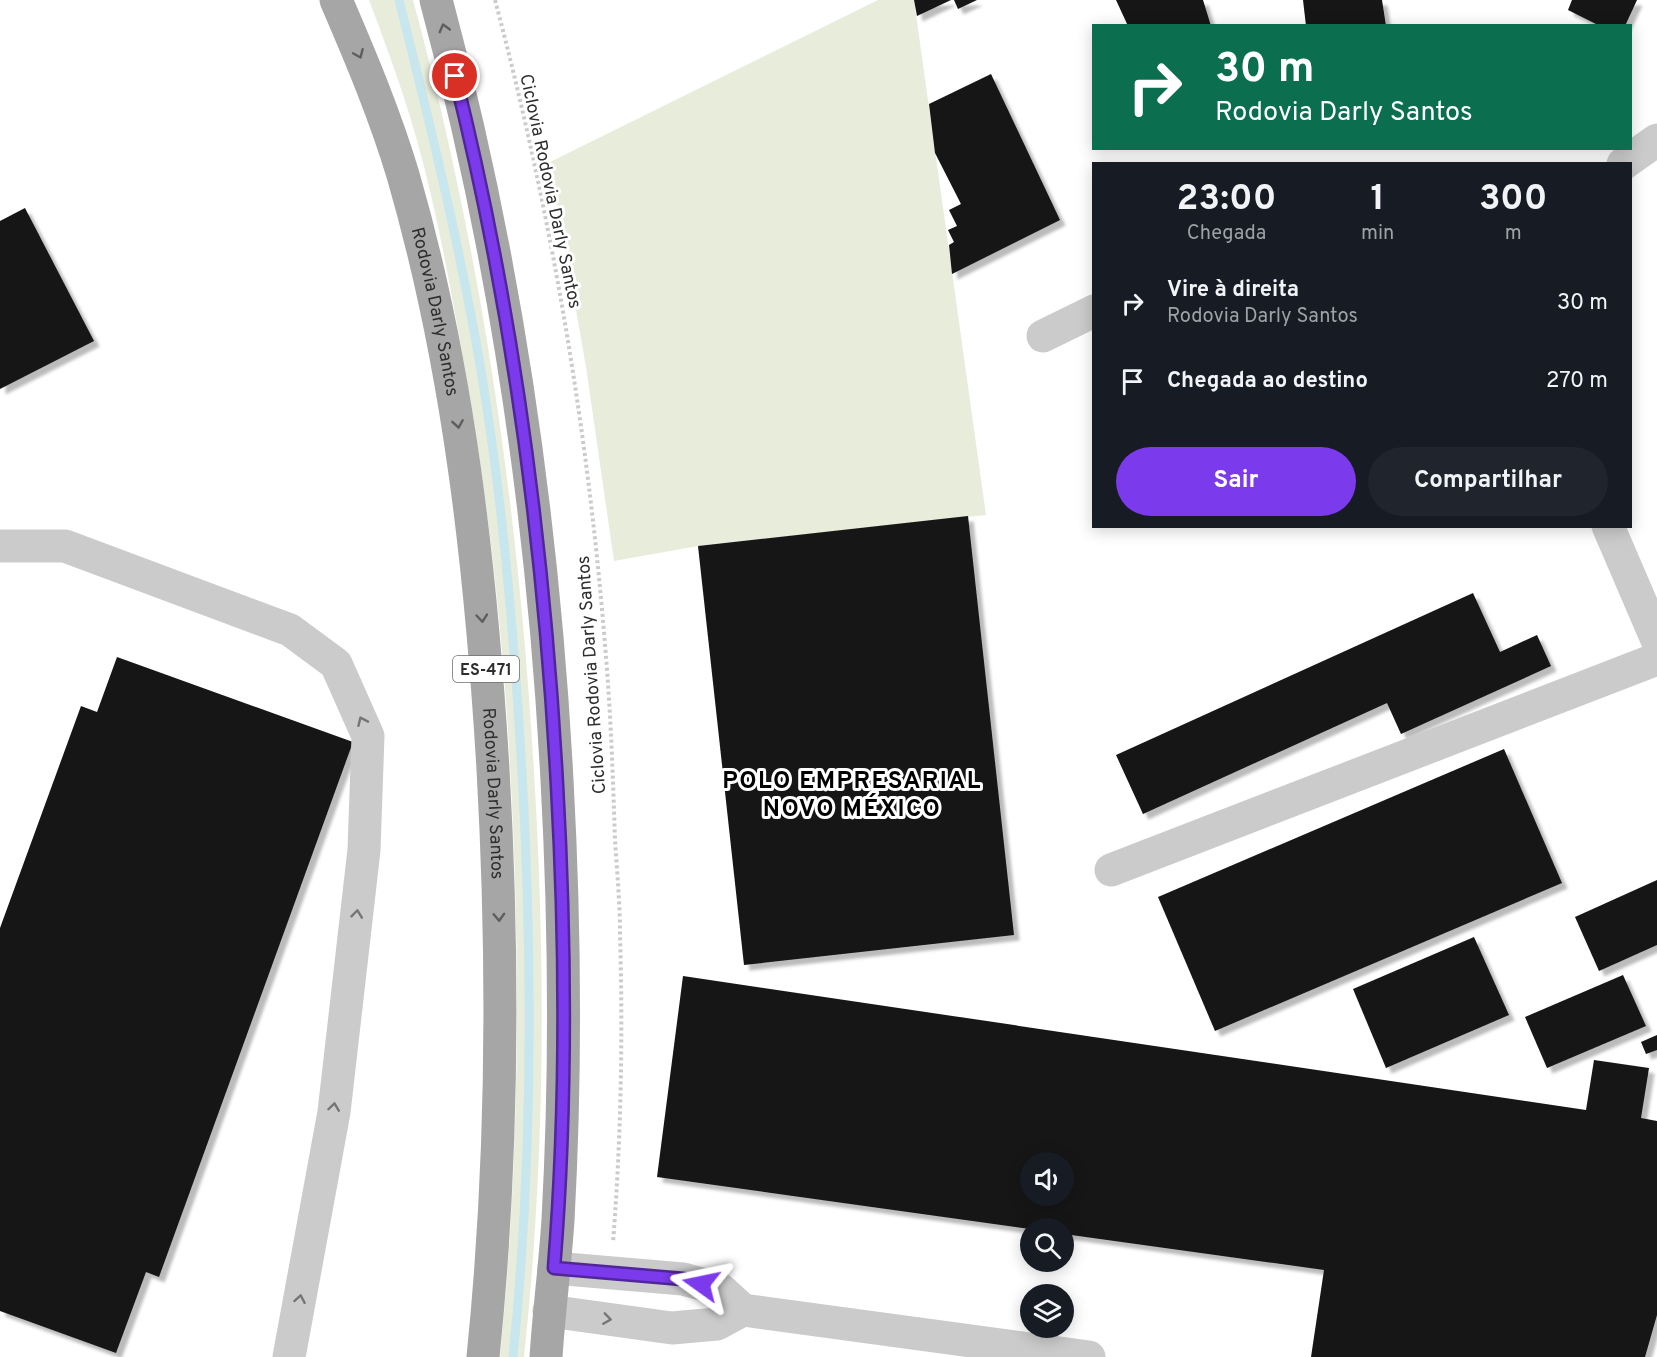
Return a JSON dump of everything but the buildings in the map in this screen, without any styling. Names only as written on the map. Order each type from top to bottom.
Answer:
[{"type":"main road","name":"Rodovia Darly Santos","points":[[336,0],[386,123],[416,224],[454,398],[468,488],[478,578],[489,712],[500,937],[499,1127],[495,1218],[483,1357]]},
{"type":"main road","points":[[436,0],[466,120],[503,299],[520,401],[541,570],[555,753],[563,935],[562,1128],[546,1357]]},
{"type":"street","points":[[1626,162],[1657,140]]},
{"type":"street","points":[[1043,336],[1092,312]]},
{"type":"street","points":[[1609,528],[1657,640]]},
{"type":"street","points":[[0,546],[65,546],[290,630],[336,664],[369,736],[364,850],[334,1112],[290,1357]]},
{"type":"street","points":[[1111,870],[1657,659]]},
{"type":"street","points":[[554,1268],[683,1279],[720,1289],[743,1310],[1089,1357]]},
{"type":"street","points":[[549,1311],[672,1328],[717,1324],[743,1310]]},
{"type":"path","name":"Ciclovia Rodovia Darly Santos","points":[[495,0],[524,118],[559,289],[586,461],[604,634],[620,933],[619,1130],[611,1272]]},
{"type":"green space","points":[[369,0],[413,0],[459,191],[478,287],[507,480],[527,675],[534,773],[542,992],[540,1138],[524,1357],[500,1357],[512,1200],[517,965],[512,808],[500,626],[482,472],[438,228],[411,120]]},
{"type":"green space","points":[[878,0],[914,0],[986,515],[698,546],[614,561],[586,367],[550,162]]},
{"type":"waterway","points":[[399,0],[446,196],[480,368],[496,473],[512,633],[524,816],[529,971],[525,1202],[513,1357]]},
{"type":"district","name":"POLO EMPRESARIAL NOVO MÉXICO","points":[[852,794]]},
{"type":"route","points":[[455,76],[486,209],[518,389],[531,480],[550,662],[563,935],[562,1128],[554,1268],[683,1279],[701,1284]]}]
